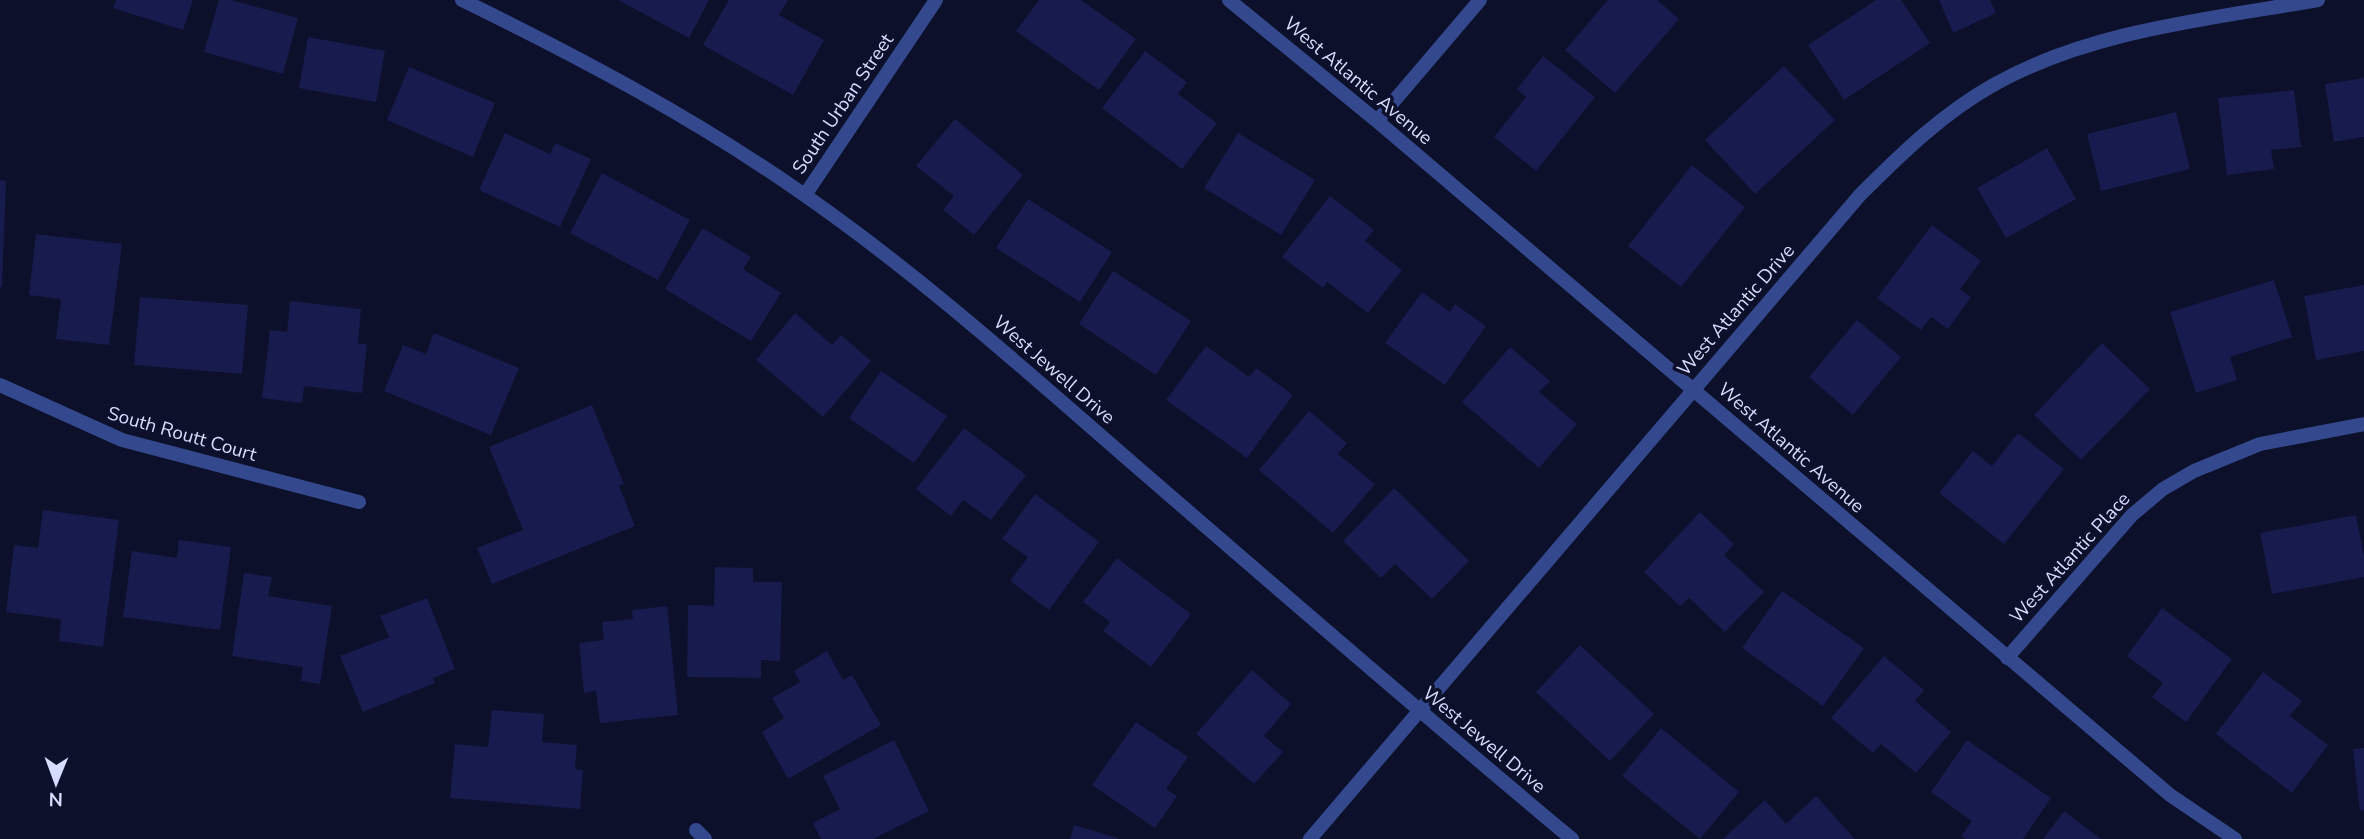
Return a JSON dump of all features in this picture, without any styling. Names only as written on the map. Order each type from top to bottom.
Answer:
[{"type":"street","name":"West Jewell Drive","points":[[462,0],[708,131],[805,195],[970,322],[1419,711],[1572,839]]},
{"type":"street","name":"South Urban Street","points":[[805,195],[936,0]]},
{"type":"street","name":"West Atlantic Avenue","points":[[1229,0],[1377,121],[2170,795],[2235,839]]},
{"type":"street","points":[[1377,121],[1480,0]]},
{"type":"street","name":"West Atlantic Drive","points":[[1310,839],[1692,389],[1876,178],[1935,124],[1984,91],[2038,64],[2080,48],[2292,2],[2318,0]]},
{"type":"street","name":"South Routt Court","points":[[0,385],[122,440],[359,502]]},
{"type":"street","name":"West Atlantic Place","points":[[2007,658],[2132,515],[2163,489],[2194,471],[2260,444],[2364,424]]},
{"type":"building","points":[[116,0],[193,0],[183,30],[113,8]]},
{"type":"building","points":[[219,0],[231,0],[298,18],[283,74],[204,52]]},
{"type":"building","points":[[618,0],[709,0],[689,38]]},
{"type":"building","points":[[729,0],[788,0],[779,15],[824,40],[793,95],[703,45]]},
{"type":"building","points":[[1039,0],[1081,0],[1136,39],[1099,90],[1016,31]]},
{"type":"building","points":[[1608,0],[1657,0],[1679,19],[1615,93],[1565,50]]},
{"type":"building","points":[[1876,0],[1901,0],[1930,43],[1844,100],[1808,45]]},
{"type":"building","points":[[1939,0],[1990,0],[1996,13],[1953,33]]},
{"type":"building","points":[[308,37],[385,51],[376,102],[299,88]]},
{"type":"building","points":[[1145,51],[1187,82],[1178,94],[1217,123],[1182,169],[1102,108]]},
{"type":"building","points":[[1543,56],[1595,97],[1536,171],[1494,137],[1526,97],[1517,89]]},
{"type":"building","points":[[1784,66],[1835,120],[1755,194],[1705,140]]},
{"type":"building","points":[[409,67],[495,103],[473,157],[387,120]]},
{"type":"building","points":[[2364,78],[2364,137],[2334,142],[2325,84]]},
{"type":"building","points":[[2294,90],[2301,147],[2271,150],[2274,169],[2227,175],[2218,98]]},
{"type":"building","points":[[2176,112],[2190,169],[2101,191],[2087,134]]},
{"type":"building","points":[[955,119],[1023,175],[974,235],[943,210],[954,196],[916,166]]},
{"type":"building","points":[[505,133],[550,154],[555,143],[591,159],[560,227],[479,190]]},
{"type":"building","points":[[1238,133],[1315,180],[1281,235],[1204,188]]},
{"type":"building","points":[[2047,148],[2076,199],[2006,238],[1977,188]]},
{"type":"building","points":[[1692,165],[1745,207],[1681,287],[1628,246]]},
{"type":"building","points":[[602,173],[690,220],[658,280],[570,233]]},
{"type":"building","points":[[0,180],[6,181],[2,287],[0,287]]},
{"type":"building","points":[[1330,196],[1374,230],[1365,241],[1402,270],[1368,313],[1327,282],[1323,288],[1282,257]]},
{"type":"building","points":[[1028,199],[1112,252],[1080,302],[996,248]]},
{"type":"building","points":[[1932,225],[1981,261],[1960,289],[1971,297],[1948,329],[1931,317],[1921,330],[1877,298]]},
{"type":"building","points":[[703,228],[751,257],[743,269],[781,293],[751,341],[665,289]]},
{"type":"building","points":[[36,234],[122,244],[109,345],[56,339],[61,299],[29,295]]},
{"type":"building","points":[[1113,271],[1191,321],[1156,375],[1079,324]]},
{"type":"building","points":[[2274,280],[2292,337],[2230,357],[2237,380],[2196,393],[2170,312]]},
{"type":"building","points":[[2364,285],[2364,351],[2316,360],[2304,296]]},
{"type":"building","points":[[1422,292],[1450,312],[1455,304],[1486,326],[1445,385],[1385,343]]},
{"type":"building","points":[[140,297],[248,305],[242,374],[134,365]]},
{"type":"building","points":[[290,301],[361,309],[358,344],[367,344],[362,393],[304,386],[302,403],[262,398],[270,330],[287,332]]},
{"type":"building","points":[[795,313],[832,345],[841,335],[871,361],[823,417],[756,360]]},
{"type":"building","points":[[1857,320],[1901,357],[1853,415],[1809,377]]},
{"type":"building","points":[[434,333],[519,368],[491,435],[384,391],[403,345],[426,354]]},
{"type":"building","points":[[2102,343],[2150,389],[2081,460],[2034,415]]},
{"type":"building","points":[[1206,346],[1249,377],[1256,368],[1293,395],[1247,458],[1166,400]]},
{"type":"building","points":[[1510,347],[1550,381],[1539,392],[1577,424],[1539,468],[1462,402]]},
{"type":"building","points":[[881,371],[947,416],[914,463],[849,418]]},
{"type":"building","points":[[592,405],[624,484],[619,486],[635,526],[492,584],[477,548],[523,530],[489,447]]},
{"type":"building","points":[[1309,411],[1347,443],[1338,454],[1375,484],[1333,533],[1259,470]]},
{"type":"building","points":[[964,428],[1026,475],[991,520],[963,500],[951,516],[916,489]]},
{"type":"building","points":[[2018,433],[2064,469],[2004,544],[1939,493],[1973,451],[1992,466]]},
{"type":"building","points":[[1394,488],[1469,561],[1432,599],[1395,564],[1381,578],[1343,541]]},
{"type":"building","points":[[1035,494],[1099,542],[1049,610],[1010,581],[1028,557],[1002,539]]},
{"type":"building","points":[[43,510],[119,520],[103,647],[59,641],[61,619],[6,612],[14,545],[38,548]]},
{"type":"building","points":[[1700,512],[1734,544],[1724,555],[1764,592],[1725,632],[1689,598],[1680,606],[1644,572]]},
{"type":"building","points":[[2356,515],[2364,557],[2364,577],[2272,594],[2260,533]]},
{"type":"building","points":[[179,540],[231,547],[220,630],[123,617],[132,551],[177,558]]},
{"type":"building","points":[[1117,558],[1191,614],[1151,667],[1103,631],[1110,622],[1083,602]]},
{"type":"building","points":[[715,567],[753,568],[753,582],[782,582],[780,661],[761,660],[761,678],[687,677],[688,605],[714,606]]},
{"type":"building","points":[[244,573],[272,577],[268,596],[332,606],[320,684],[301,681],[303,667],[232,656]]},
{"type":"building","points":[[1782,591],[1864,648],[1823,706],[1742,648]]},
{"type":"building","points":[[427,598],[455,669],[433,678],[435,683],[363,712],[340,656],[389,637],[380,616]]},
{"type":"building","points":[[667,606],[678,715],[600,723],[596,691],[584,693],[579,643],[604,640],[602,622],[633,619],[632,610]]},
{"type":"building","points":[[2162,608],[2232,659],[2186,722],[2152,697],[2163,683],[2127,656]]},
{"type":"building","points":[[1580,645],[1654,714],[1610,761],[1536,692]]},
{"type":"building","points":[[827,651],[843,680],[852,675],[881,725],[788,779],[762,732],[784,718],[772,698],[800,682],[794,671]]},
{"type":"building","points":[[1884,656],[1924,690],[1915,701],[1951,732],[1916,773],[1881,744],[1873,753],[1831,718]]},
{"type":"building","points":[[1252,670],[1291,704],[1264,736],[1283,752],[1254,784],[1196,734]]},
{"type":"building","points":[[2263,672],[2302,701],[2290,716],[2328,745],[2292,793],[2216,734]]},
{"type":"building","points":[[492,710],[544,714],[542,742],[577,745],[575,769],[583,770],[580,809],[450,798],[455,744],[488,747]]},
{"type":"building","points":[[1136,722],[1188,757],[1166,789],[1177,796],[1155,828],[1092,785]]},
{"type":"building","points":[[1661,728],[1739,792],[1700,839],[1622,776]]},
{"type":"building","points":[[894,740],[929,811],[873,839],[821,839],[813,823],[840,809],[823,776]]},
{"type":"building","points":[[1967,740],[2051,798],[2023,839],[1966,839],[1961,836],[1972,821],[1931,792]]},
{"type":"building","points":[[2364,748],[2364,810],[2360,811],[2353,749]]},
{"type":"building","points":[[1816,796],[1855,839],[1723,839],[1765,800],[1786,824]]},
{"type":"building","points":[[2064,811],[2101,839],[2043,839]]},
{"type":"building","points":[[1074,825],[1118,838],[1118,839],[1070,839]]}]
